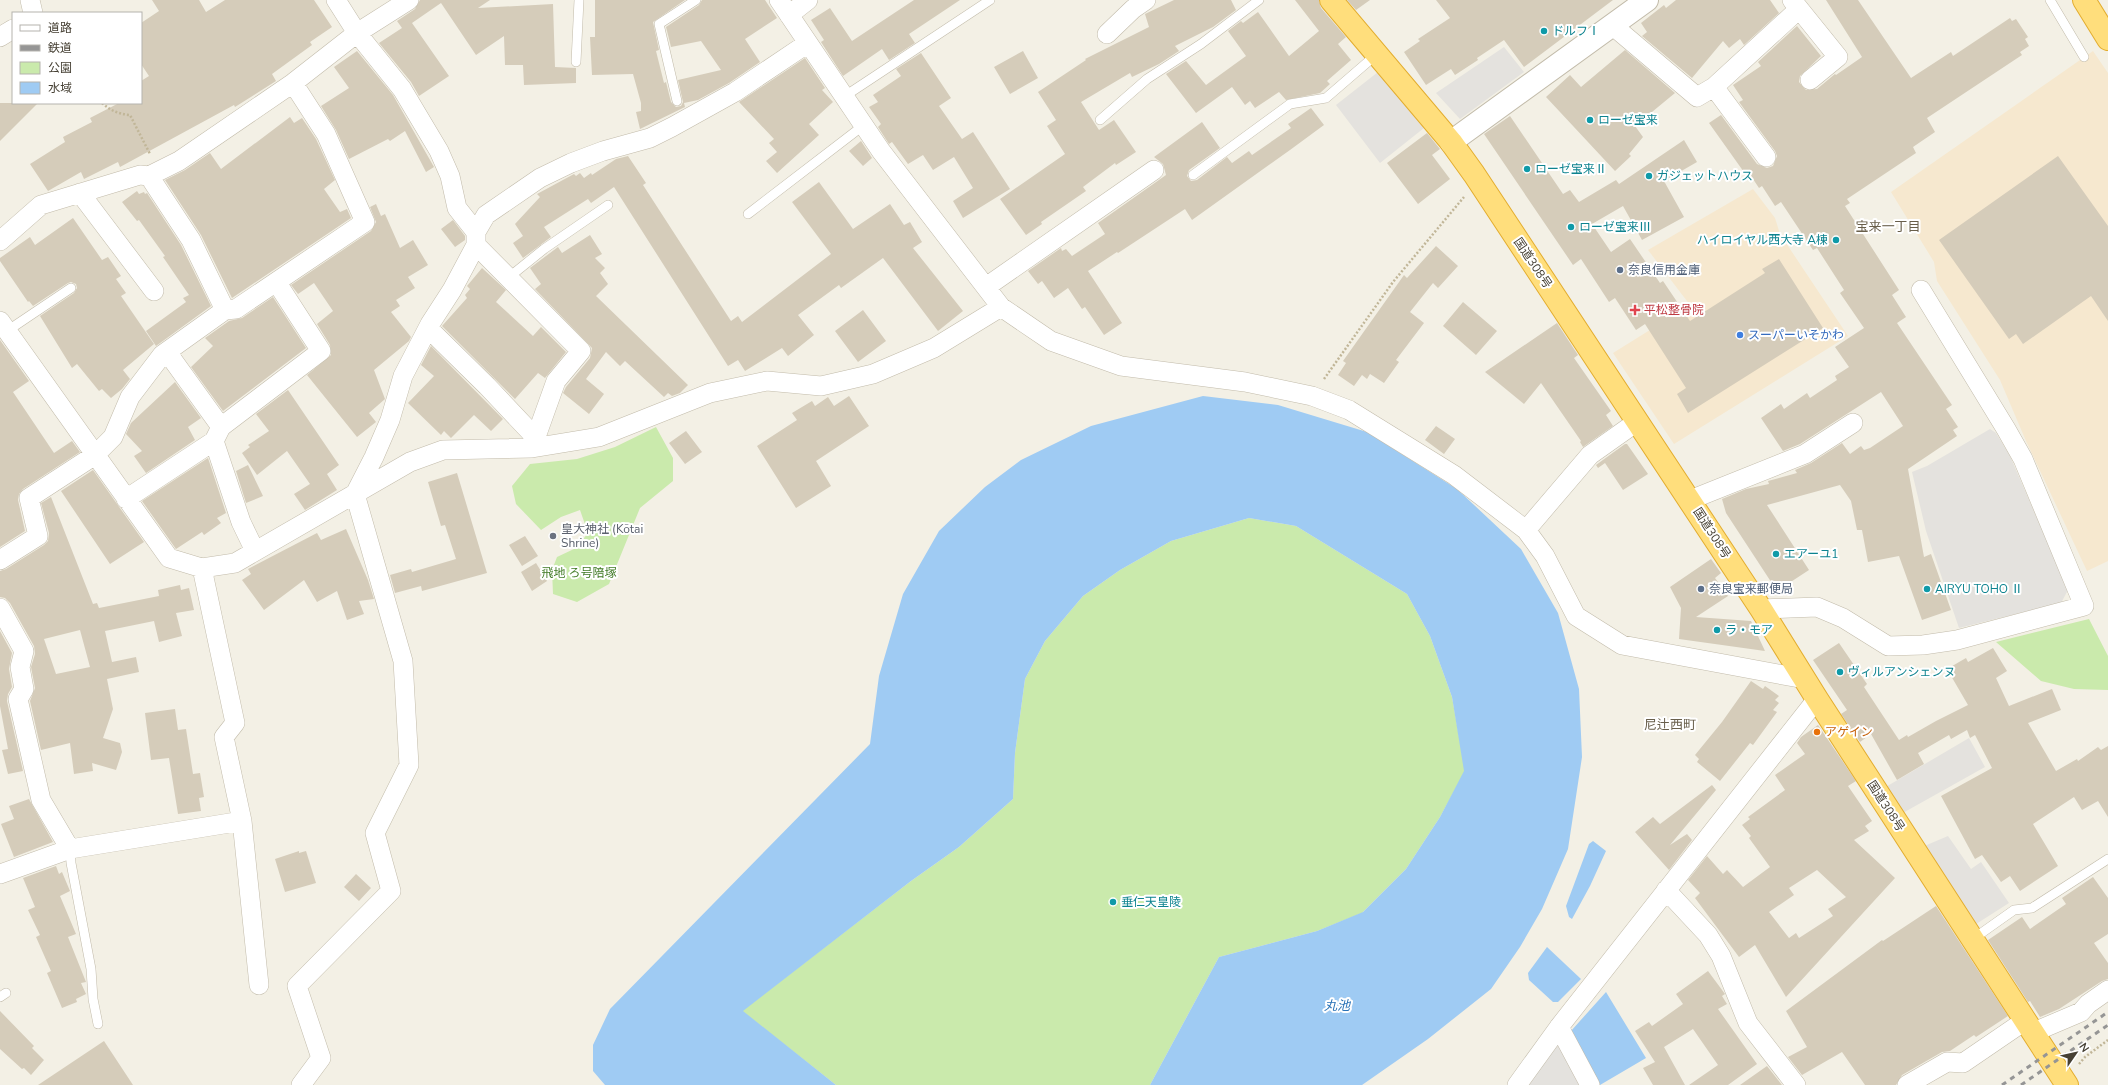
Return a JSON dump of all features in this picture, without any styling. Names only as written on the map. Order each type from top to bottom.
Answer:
[{"type":"highway","name":"国道308号","points":[[1330,0],[1378,53],[1452,142],[1478,180],[1761,608],[1817,699],[2030,1026],[2064,1081]]},
{"type":"highway","points":[[2084,0],[2108,39]]},
{"type":"street","points":[[30,0],[33,12]]},
{"type":"street","points":[[336,0],[357,34],[402,89],[442,157],[450,176],[457,208],[476,239],[508,278],[581,351],[556,381],[534,443]]},
{"type":"street","points":[[0,241],[41,205],[140,175],[154,173],[179,161],[293,83],[357,34],[409,0]]},
{"type":"street","points":[[808,0],[784,7],[881,151],[1001,307],[1050,341],[1121,366],[1245,382],[1312,396],[1349,410],[1400,440],[1454,475],[1526,530],[1545,556],[1576,616],[1622,645],[1805,679]]},
{"type":"street","points":[[1106,34],[1133,9],[1146,0]]},
{"type":"street","points":[[1452,142],[1647,0]]},
{"type":"street","points":[[1612,25],[1697,97],[1714,87],[1796,4],[1838,57],[1810,80]]},
{"type":"street","points":[[0,37],[12,29]]},
{"type":"street","points":[[301,1085],[321,1058],[297,986],[391,891],[375,833],[408,765],[402,661],[355,494],[374,457],[390,420],[403,376],[428,328],[452,290],[486,216],[540,178],[571,163],[603,151],[650,138],[672,127],[735,92],[808,43]]},
{"type":"street","points":[[0,560],[38,536],[29,498],[95,455],[113,438],[130,397],[162,355],[225,310],[236,309],[277,283],[365,222],[326,134],[293,83]]},
{"type":"street","points":[[1714,87],[1766,157]]},
{"type":"street","points":[[986,287],[1154,170]]},
{"type":"street","points":[[154,173],[191,240],[225,310]]},
{"type":"street","points":[[80,193],[154,291]]},
{"type":"street","points":[[126,498],[218,434],[321,350],[277,283]]},
{"type":"street","points":[[1761,608],[1817,607],[1843,618],[1888,646],[1923,645],[1957,640],[2084,606],[2022,459],[1921,290]]},
{"type":"street","points":[[4,326],[169,558],[202,568],[236,563],[410,462],[443,450],[600,437],[710,393],[767,381],[821,386],[873,374],[934,348],[1001,307]]},
{"type":"street","points":[[428,328],[487,386],[534,443]]},
{"type":"street","points":[[167,352],[218,434],[241,522],[255,552]]},
{"type":"street","points":[[1526,530],[1590,455],[1638,421]]},
{"type":"street","points":[[1690,500],[1805,454],[1853,423]]},
{"type":"street","points":[[202,568],[235,723],[224,737],[242,821],[259,985]]},
{"type":"street","points":[[0,608],[24,651],[20,667],[24,689],[18,699],[41,800],[70,849]]},
{"type":"street","points":[[1518,1085],[1559,1027],[1817,699]]},
{"type":"street","points":[[0,874],[70,849],[242,821]]},
{"type":"street","points":[[1666,890],[1708,935],[1721,956],[1748,1023],[1796,1085]]},
{"type":"street","points":[[1907,1085],[1947,1062],[1963,1063],[2030,1026],[2081,1012],[2088,1004],[2108,990]]},
{"type":"street","points":[[1559,1027],[1590,1085]]},
{"type":"lane","points":[[576,62],[579,0]]},
{"type":"lane","points":[[677,101],[659,24],[696,0]]},
{"type":"lane","points":[[845,96],[990,0]]},
{"type":"lane","points":[[1100,120],[1147,79],[1200,44],[1259,0]]},
{"type":"lane","points":[[2050,0],[2084,57]]},
{"type":"lane","points":[[1193,175],[1290,104],[1326,98],[1378,53]]},
{"type":"lane","points":[[748,214],[864,125]]},
{"type":"lane","points":[[508,278],[550,245],[608,205]]},
{"type":"lane","points":[[4,326],[71,288]]},
{"type":"lane","points":[[70,849],[71,863],[91,969],[93,999],[98,1024]]},
{"type":"lane","points":[[1973,939],[2014,910],[2032,908],[2108,859]]},
{"type":"path","points":[[103,104],[113,111],[130,115],[154,173]]},
{"type":"path","points":[[1312,396],[1393,282],[1478,180]]},
{"type":"path","points":[[2064,1081],[2085,1057],[2108,1040]]},
{"type":"shaded area","points":[[1504,47],[1524,72],[1460,119],[1436,93]]},
{"type":"shaded area","points":[[2093,51],[2108,73],[2108,561],[2087,571],[2026,441],[2000,380],[1937,281],[1934,262],[1891,192]]},
{"type":"shaded area","points":[[1378,72],[1424,128],[1380,163],[1336,105]]},
{"type":"shaded area","points":[[1753,189],[1775,218],[1780,234],[1848,336],[1674,444],[1613,353],[1690,305],[1648,250]]},
{"type":"shaded area","points":[[1990,429],[1996,433],[2010,456],[2068,590],[2061,603],[1959,628],[1926,531],[1912,472],[1927,466]]},
{"type":"shaded area","points":[[1969,738],[1985,767],[1901,814],[1884,788]]},
{"type":"shaded area","points":[[1948,836],[1971,869],[1981,862],[2009,903],[1973,926],[1922,847]]},
{"type":"shaded area","points":[[1559,1040],[1581,1085],[1525,1085]]},
{"type":"green space","name":"飛地 ろ号陪塚","points":[[656,427],[673,458],[673,481],[640,508],[609,584],[577,602],[553,594],[552,570],[557,557],[576,548],[588,533],[580,510],[561,517],[541,530],[516,504],[512,486],[530,464],[577,459],[615,447]]},
{"type":"green space","points":[[1249,518],[1296,526],[1407,594],[1430,636],[1452,697],[1465,771],[1440,817],[1406,869],[1362,913],[1317,931],[1219,957],[1150,1085],[836,1085],[742,1011],[911,881],[959,847],[1013,799],[1015,753],[1025,679],[1045,641],[1083,596],[1120,570],[1171,541]]},
{"type":"green space","points":[[2089,619],[2108,656],[2108,690],[2074,689],[2041,681],[1996,642]]},
{"type":"water","name":"丸池","points":[[1203,396],[1278,405],[1367,432],[1457,489],[1521,549],[1558,613],[1579,689],[1582,757],[1568,849],[1542,909],[1520,947],[1491,989],[1428,1039],[1362,1085],[1150,1085],[1219,957],[1317,931],[1363,912],[1406,869],[1440,817],[1464,771],[1452,697],[1430,636],[1407,594],[1296,526],[1249,518],[1171,541],[1120,570],[1083,596],[1045,641],[1025,679],[1015,753],[1013,799],[959,847],[911,881],[743,1011],[836,1085],[605,1085],[593,1071],[593,1045],[610,1009],[870,744],[879,676],[903,594],[939,531],[985,487],[1021,460],[1091,426]]},
{"type":"water","points":[[1593,841],[1606,851],[1590,886],[1572,919],[1569,917],[1566,906],[1589,844]]},
{"type":"water","points":[[1547,947],[1581,979],[1558,1002],[1553,1002],[1529,980],[1528,973]]},
{"type":"water","points":[[1606,992],[1646,1058],[1600,1085],[1571,1031]]},
{"type":"building","points":[[152,0],[199,0],[206,12],[225,0],[314,0],[332,27],[310,42],[312,45],[272,74],[276,81],[235,107],[234,105],[120,167],[118,162],[84,179],[81,172],[48,191],[30,164],[65,142],[63,137],[92,122],[90,118],[117,104],[142,104],[142,80],[149,76],[142,66],[142,22],[159,11]]},
{"type":"building","points":[[420,0],[490,0],[478,8],[553,4],[555,67],[576,68],[576,83],[524,85],[523,65],[505,65],[504,36],[476,55],[441,3],[412,23],[449,76],[419,96],[411,82],[379,43],[402,28],[397,21],[415,9]]},
{"type":"building","points":[[595,0],[685,0],[653,22],[659,50],[656,51],[664,83],[666,82],[671,102],[676,107],[681,106],[683,102],[678,80],[721,70],[701,41],[671,47],[666,27],[699,5],[702,0],[765,0],[777,18],[745,39],[760,62],[729,83],[698,100],[684,103],[685,107],[640,129],[636,112],[641,111],[641,103],[633,74],[592,75],[590,37],[595,37]]},
{"type":"building","points":[[914,0],[960,0],[909,34],[915,43],[889,60],[882,49],[843,76],[821,42],[824,40],[811,20],[830,8],[852,41]]},
{"type":"building","points":[[1174,0],[1231,0],[1236,10],[1213,27],[1175,46],[1179,51],[1159,64],[1132,77],[1130,73],[1081,102],[1099,130],[1114,120],[1136,152],[1116,165],[1115,163],[1083,187],[1086,191],[1041,222],[1042,224],[1026,235],[1000,199],[1065,154],[1047,126],[1056,120],[1038,92],[1086,60],[1085,59],[1149,27],[1145,14]]},
{"type":"building","points":[[1295,0],[1319,0],[1321,8],[1346,37],[1338,44],[1351,60],[1327,81],[1330,84],[1320,93],[1286,100],[1279,92],[1255,108],[1250,101],[1245,105],[1232,87],[1196,113],[1166,74],[1186,61],[1206,85],[1246,56],[1228,31],[1241,21],[1243,23],[1258,12],[1289,56],[1319,31]]},
{"type":"building","points":[[1347,0],[1370,0],[1356,10]]},
{"type":"building","points":[[1436,0],[1613,0],[1524,67],[1504,40],[1455,75],[1451,69],[1426,85],[1404,52],[1420,41],[1418,39],[1450,18]]},
{"type":"building","points":[[1676,0],[1770,0],[1779,13],[1744,45],[1740,39],[1729,48],[1723,41],[1692,78],[1642,36],[1647,32],[1641,23],[1664,5],[1666,8]]},
{"type":"building","points":[[1826,0],[1858,0],[1911,78],[1951,52],[1953,56],[2010,18],[2012,21],[2016,19],[2028,37],[2025,39],[2029,46],[2020,52],[2022,55],[1927,118],[1935,132],[1913,147],[1916,153],[1847,199],[1850,203],[1845,206],[1899,290],[1892,295],[1906,317],[1897,323],[1952,405],[1946,409],[1958,427],[1953,430],[1957,436],[1908,469],[1924,557],[1931,554],[1951,610],[1922,620],[1899,556],[1868,562],[1862,530],[1857,530],[1851,501],[1840,485],[1767,505],[1809,570],[1777,591],[1726,513],[1722,499],[1746,489],[1769,484],[1768,481],[1797,473],[1795,470],[1811,463],[1842,443],[1850,454],[1861,446],[1864,450],[1870,448],[1903,426],[1881,392],[1800,444],[1783,451],[1761,418],[1781,404],[1784,409],[1807,393],[1810,398],[1837,380],[1835,376],[1849,367],[1835,347],[1864,328],[1840,293],[1844,290],[1817,248],[1813,250],[1781,202],[1775,206],[1762,186],[1759,188],[1749,173],[1746,175],[1709,123],[1721,115],[1757,164],[1767,168],[1773,166],[1777,156],[1775,151],[1739,102],[1743,100],[1733,85],[1761,66],[1758,62],[1797,26],[1821,56],[1800,76],[1799,82],[1806,90],[1817,89],[1835,74],[1836,75],[1862,57]]},
{"type":"building","points":[[1625,50],[1675,93],[1635,126],[1643,137],[1629,154],[1631,156],[1615,171],[1546,97],[1570,75],[1581,87]]},
{"type":"building","points":[[357,51],[393,95],[434,167],[426,172],[405,131],[390,141],[388,139],[349,159],[336,130],[321,106],[349,88],[334,67]]},
{"type":"building","points":[[1023,51],[1038,78],[1010,94],[994,67]]},
{"type":"building","points":[[921,53],[951,98],[939,106],[962,139],[973,132],[1010,189],[963,218],[953,201],[973,188],[954,157],[933,170],[923,155],[908,164],[892,142],[889,144],[878,127],[881,124],[869,107],[878,102],[873,95],[901,76],[896,69]]},
{"type":"building","points":[[805,58],[825,88],[822,90],[833,102],[809,124],[819,135],[777,173],[766,161],[777,152],[769,143],[774,139],[739,102]]},
{"type":"building","points":[[0,103],[37,104],[0,141]]},
{"type":"building","points":[[1311,108],[1324,125],[1290,150],[1192,220],[1185,209],[1088,271],[1122,323],[1104,335],[1085,307],[1082,309],[1068,288],[1054,298],[1042,281],[1038,284],[1028,271],[1061,248],[1062,251],[1066,249],[1072,256],[1105,234],[1098,223],[1166,175],[1163,164],[1154,157],[1202,122],[1220,148],[1189,170],[1187,176],[1191,181],[1197,180],[1227,157],[1232,163],[1249,151],[1252,155],[1291,128],[1288,124]]},
{"type":"building","points":[[1510,116],[1563,194],[1570,190],[1579,202],[1616,180],[1619,184],[1684,140],[1697,162],[1664,181],[1684,217],[1642,240],[1623,206],[1592,224],[1611,252],[1630,239],[1660,283],[1663,281],[1690,321],[1765,273],[1762,269],[1779,259],[1823,328],[1688,413],[1677,394],[1686,388],[1645,324],[1636,330],[1615,298],[1609,302],[1581,259],[1573,265],[1484,134]]},
{"type":"building","points":[[290,117],[294,123],[302,118],[316,139],[335,180],[324,189],[340,212],[347,209],[351,218],[232,298],[201,235],[165,180],[185,170],[210,153],[221,169]]},
{"type":"building","points":[[1427,133],[1440,149],[1432,155],[1450,179],[1418,204],[1387,163]]},
{"type":"building","points":[[861,141],[872,158],[863,166],[849,151]]},
{"type":"building","points":[[628,156],[646,183],[643,185],[731,321],[738,316],[742,322],[831,254],[792,202],[819,182],[853,229],[890,204],[904,225],[910,222],[922,242],[913,248],[963,311],[938,331],[883,258],[841,288],[839,285],[798,315],[814,335],[788,356],[782,348],[745,371],[738,360],[728,366],[614,187],[591,203],[588,199],[544,227],[551,237],[523,258],[513,243],[523,236],[515,224],[540,197],[537,194],[574,174],[576,176],[580,173],[584,178],[591,173],[592,175],[616,159]]},
{"type":"building","points":[[2058,156],[2108,226],[2108,321],[2091,296],[2023,344],[2016,334],[2009,339],[1939,240]]},
{"type":"building","points":[[137,191],[139,194],[144,192],[145,194],[147,193],[181,245],[211,306],[156,346],[146,331],[186,302],[183,298],[189,295],[163,257],[165,256],[139,220],[137,221],[122,202]]},
{"type":"building","points":[[376,204],[381,216],[385,214],[400,248],[413,240],[428,265],[408,277],[415,288],[396,300],[400,306],[391,312],[411,337],[409,341],[374,370],[385,399],[369,413],[376,422],[357,437],[307,375],[331,355],[330,345],[317,324],[333,311],[314,283],[298,294],[291,285],[371,231],[376,222],[370,207]]},
{"type":"building","points":[[73,218],[102,260],[108,257],[121,276],[116,279],[126,293],[121,296],[154,344],[123,370],[130,379],[122,389],[111,398],[102,389],[99,391],[77,364],[72,368],[40,316],[74,293],[77,288],[76,284],[71,282],[68,283],[33,306],[29,301],[28,302],[0,261],[0,258],[30,237],[35,245]]},
{"type":"building","points":[[453,220],[465,236],[465,240],[455,247],[441,229]]},
{"type":"building","points":[[590,235],[602,254],[595,258],[605,268],[600,273],[608,284],[596,296],[688,385],[680,393],[672,396],[668,393],[664,397],[625,361],[620,366],[606,352],[586,379],[604,394],[589,414],[563,393],[566,387],[590,358],[592,348],[535,289],[541,284],[530,268],[558,247],[562,253]]},
{"type":"building","points":[[1436,246],[1458,266],[1438,288],[1433,283],[1410,312],[1424,323],[1396,360],[1399,362],[1384,383],[1370,374],[1367,379],[1362,375],[1354,386],[1338,375],[1346,363],[1343,361],[1404,275],[1407,278]]},
{"type":"building","points":[[482,268],[506,290],[496,302],[533,336],[541,327],[566,352],[545,378],[538,373],[515,399],[442,326],[467,298],[465,295],[470,289],[467,286]]},
{"type":"building","points":[[273,297],[306,348],[223,411],[191,367],[213,346],[205,338],[229,321],[242,318]]},
{"type":"building","points":[[1463,302],[1497,331],[1476,355],[1443,326]]},
{"type":"building","points":[[863,310],[886,341],[858,362],[835,331]]},
{"type":"building","points":[[1557,323],[1578,355],[1574,358],[1611,411],[1606,415],[1613,426],[1583,447],[1580,442],[1581,441],[1541,383],[1524,404],[1485,372]]},
{"type":"building","points":[[0,340],[29,381],[13,392],[54,453],[72,441],[80,452],[23,489],[19,494],[18,500],[25,531],[0,547]]},
{"type":"building","points":[[431,346],[503,419],[491,431],[474,415],[451,438],[444,431],[441,435],[408,403],[434,376],[421,365]]},
{"type":"building","points":[[175,382],[201,418],[188,427],[195,440],[146,473],[134,456],[142,451],[126,434],[131,423]]},
{"type":"building","points":[[288,390],[339,465],[327,474],[337,490],[305,510],[294,494],[310,484],[287,451],[257,475],[242,453],[250,447],[248,445],[269,431],[256,414]]},
{"type":"building","points":[[849,396],[869,426],[816,461],[831,486],[796,508],[757,446],[797,420],[792,413],[812,401],[815,406],[828,397],[834,406]]},
{"type":"building","points":[[1436,426],[1455,439],[1444,454],[1425,440]]},
{"type":"building","points":[[686,431],[702,452],[685,464],[669,443]]},
{"type":"building","points":[[1627,444],[1648,474],[1623,490],[1605,463],[1598,468],[1596,465]]},
{"type":"building","points":[[208,458],[226,513],[217,518],[221,523],[204,535],[202,532],[176,549],[142,501]]},
{"type":"building","points":[[248,465],[263,496],[246,503],[236,471]]},
{"type":"building","points":[[93,470],[144,542],[110,564],[61,491]]},
{"type":"building","points":[[457,473],[487,573],[422,591],[421,586],[395,593],[390,575],[411,569],[412,572],[456,559],[445,525],[441,526],[428,482]]},
{"type":"building","points":[[51,497],[93,604],[97,603],[99,608],[159,596],[158,590],[180,585],[181,590],[189,588],[194,610],[176,613],[182,636],[159,642],[154,621],[105,631],[112,662],[136,657],[139,672],[107,679],[113,709],[103,738],[120,743],[122,752],[116,770],[92,763],[93,771],[74,774],[70,743],[41,750],[30,701],[35,688],[31,667],[35,654],[34,646],[10,603],[5,598],[0,597],[0,571],[6,569],[48,541],[49,533],[41,503]],"holes":[[[80,630],[90,667],[56,674],[44,639]]]},
{"type":"building","points":[[346,529],[368,580],[374,599],[359,601],[364,614],[347,620],[337,591],[317,602],[304,580],[264,610],[242,580],[251,574],[248,569],[317,533],[321,540]]},
{"type":"building","points":[[525,536],[538,556],[522,566],[509,545]]},
{"type":"building","points":[[1711,559],[1721,573],[1715,578],[1728,596],[1696,617],[1751,621],[1765,651],[1679,639],[1681,608],[1670,587]]},
{"type":"building","points":[[536,563],[547,581],[532,591],[521,572]]},
{"type":"building","points":[[0,631],[12,653],[9,669],[12,687],[8,694],[7,701],[23,771],[8,774],[2,750],[8,749],[0,706]]},
{"type":"building","points":[[1839,643],[1867,684],[1864,687],[1899,740],[1907,735],[1908,737],[1968,705],[1947,669],[1966,658],[1968,662],[1993,648],[2007,671],[1996,678],[2009,706],[2052,689],[2061,710],[2028,723],[2056,771],[2077,759],[2078,761],[2098,747],[2101,750],[2108,746],[2108,817],[2098,801],[2082,810],[2074,797],[2033,824],[2058,866],[2020,891],[2010,876],[2001,882],[1982,855],[1975,859],[1941,796],[1992,768],[1975,735],[1970,738],[1967,730],[1951,739],[1949,735],[1918,753],[1924,764],[1897,780],[1871,734],[1860,742],[1841,714],[1847,710],[1813,660]]},
{"type":"building","points":[[1751,681],[1763,689],[1765,686],[1779,696],[1775,700],[1779,703],[1773,710],[1777,712],[1753,745],[1750,743],[1720,781],[1697,762],[1699,759],[1695,755],[1722,722]]},
{"type":"building","points":[[175,709],[178,730],[186,729],[193,774],[200,773],[204,797],[199,798],[201,811],[178,814],[169,758],[151,760],[145,713]]},
{"type":"building","points":[[1818,725],[1856,781],[1848,786],[1872,821],[1865,826],[1869,831],[1854,840],[1895,878],[1786,997],[1755,945],[1739,957],[1695,898],[1700,893],[1688,880],[1707,856],[1723,874],[1727,870],[1743,887],[1770,867],[1749,838],[1751,836],[1742,825],[1750,819],[1748,817],[1785,790],[1775,775],[1805,754],[1797,743],[1801,737]],"holes":[[[1817,870],[1846,897],[1828,909],[1833,916],[1799,938],[1796,933],[1789,938],[1769,912],[1794,895],[1789,888]]]},
{"type":"building","points":[[1712,785],[1716,790],[1670,845],[1687,834],[1692,840],[1669,870],[1635,832],[1653,817],[1660,824]]},
{"type":"building","points":[[29,799],[53,842],[14,857],[1,824],[14,819],[9,806]]},
{"type":"building","points":[[299,851],[299,853],[306,851],[316,883],[285,892],[275,859]]},
{"type":"building","points":[[56,866],[59,874],[62,872],[70,891],[60,896],[76,934],[68,937],[86,982],[81,983],[86,994],[76,999],[77,1002],[62,1008],[47,973],[51,971],[36,937],[40,935],[28,910],[35,907],[23,878]]},
{"type":"building","points":[[356,874],[371,888],[359,901],[344,887]]},
{"type":"building","points":[[2093,877],[2108,898],[2108,934],[2094,943],[2108,963],[2108,979],[2102,981],[2059,1009],[2040,1017],[2030,1001],[2028,1002],[1988,940],[2022,917],[2030,929],[2066,904],[2062,898]]},
{"type":"building","points":[[1936,906],[2008,1016],[1976,1037],[1974,1035],[1950,1051],[1942,1052],[1902,1075],[1896,1085],[1865,1085],[1842,1052],[1802,1075],[1788,1057],[1807,1047],[1786,1011],[1882,940],[1883,941]]},
{"type":"building","points":[[1708,971],[1725,994],[1722,996],[1727,1004],[1718,1009],[1757,1064],[1728,1085],[1689,1085],[1718,1065],[1693,1029],[1664,1047],[1685,1085],[1653,1085],[1643,1068],[1655,1062],[1635,1031],[1649,1022],[1652,1026],[1683,1004],[1676,994]]},
{"type":"building","points":[[0,1011],[34,1046],[32,1048],[44,1060],[31,1075],[0,1049]]},
{"type":"building","points":[[104,1041],[133,1085],[38,1085]]},
{"type":"building","points":[[1767,1066],[1782,1085],[1740,1085]]},
{"type":"railway","points":[[2002,1085],[2108,1012]]},
{"type":"railway","points":[[2021,1085],[2108,1025]]},
{"type":"place","name":"ドルフⅠ","points":[[1544,31]]},
{"type":"place","name":"ローゼ宝来","points":[[1590,120]]},
{"type":"place","name":"ローゼ宝来Ⅱ","points":[[1527,169]]},
{"type":"place","name":"ガジェットハウス","points":[[1649,176]]},
{"type":"place","name":"ローゼ宝来Ⅲ","points":[[1571,227]]},
{"type":"place","name":"ハイロイヤル西大寺 A棟","points":[[1836,240]]},
{"type":"place","name":"奈良信用金庫","points":[[1620,270]]},
{"type":"place","name":"平松整骨院","points":[[1635,310]]},
{"type":"place","name":"スーパーいそかわ","points":[[1740,335]]},
{"type":"place","name":"皇大神社 (Kōtai Shrine)","points":[[553,536]]},
{"type":"place","name":"エアーユ1","points":[[1776,554]]},
{"type":"place","name":"奈良宝来郵便局","points":[[1701,589]]},
{"type":"place","name":"AIRYU TOHO Ⅱ","points":[[1927,589]]},
{"type":"place","name":"ラ・モア","points":[[1717,630]]},
{"type":"place","name":"ヴィルアンシェンヌ","points":[[1840,672]]},
{"type":"place","name":"アゲイン","points":[[1817,732]]},
{"type":"place","name":"垂仁天皇陵","points":[[1113,902]]},
{"type":"district","name":"宝来一丁目","points":[[1888,227]]},
{"type":"district","name":"尼辻西町","points":[[1670,725]]}]
